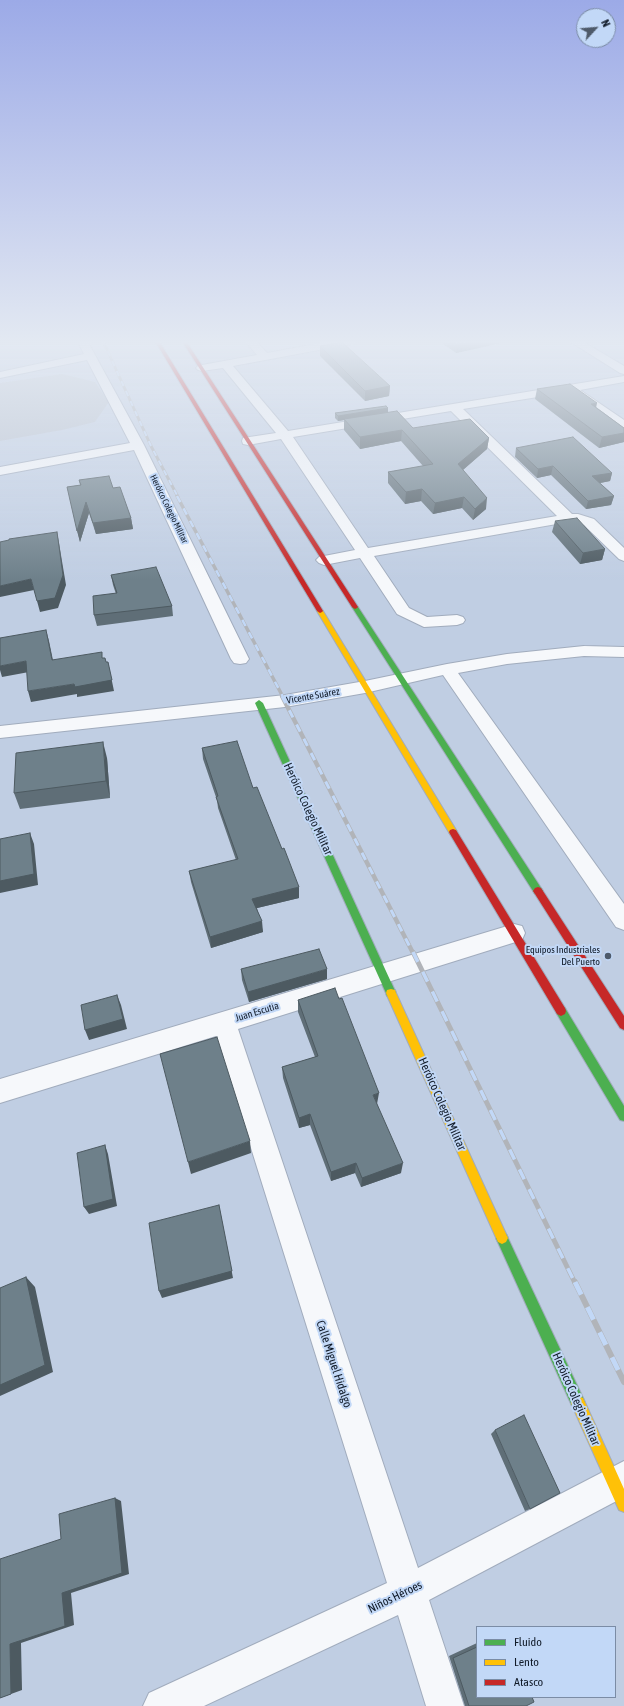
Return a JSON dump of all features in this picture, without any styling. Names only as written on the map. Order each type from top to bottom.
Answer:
[{"type":"main road","points":[[205,421],[624,1116]]},
{"type":"main road","points":[[235,421],[400,678],[622,1018]]},
{"type":"main road","name":"Heróico Colegio Militar","points":[[259,703],[621,1489]]},
{"type":"street","name":"Heróico Colegio Militar","points":[[125,421],[138,445],[240,659]]},
{"type":"street","points":[[273,421],[285,435],[403,611],[424,622],[457,620]]},
{"type":"street","points":[[248,441],[376,421]]},
{"type":"street","points":[[468,421],[568,518]]},
{"type":"street","points":[[0,472],[138,445]]},
{"type":"street","points":[[324,560],[568,518],[578,518],[589,522],[624,556]]},
{"type":"street","name":"Vicente Suárez","points":[[0,732],[284,701],[365,687],[400,678],[506,659],[584,651],[624,652]]},
{"type":"street","points":[[447,669],[624,920]]},
{"type":"street","name":"Juan Escutia","points":[[0,1092],[514,933]]},
{"type":"street","name":"Calle Miguel Hidalgo","points":[[224,1022],[445,1706]]},
{"type":"street","name":"Niños Héroes","points":[[162,1706],[408,1592],[621,1489]]},
{"type":"building","points":[[345,421],[406,421],[413,428],[460,421],[472,421],[489,438],[458,464],[487,498],[475,509],[464,497],[435,503],[422,489],[406,492],[388,472],[433,464],[402,430],[360,437]]},
{"type":"building","points":[[580,421],[614,421],[624,428],[624,433],[602,437]]},
{"type":"building","points":[[573,437],[612,473],[592,476],[614,496],[588,501],[553,466],[538,469],[516,448]]},
{"type":"building","points":[[109,476],[113,488],[120,487],[131,518],[93,523],[86,502],[77,531],[67,487],[81,485],[79,480]]},
{"type":"building","points":[[577,518],[605,549],[583,553],[555,521]]},
{"type":"building","points":[[57,532],[63,575],[55,598],[37,601],[31,579],[0,586],[0,542],[9,539]]},
{"type":"building","points":[[156,567],[172,606],[94,615],[93,596],[117,593],[111,575]]},
{"type":"building","points":[[46,630],[52,660],[102,652],[102,658],[105,658],[106,662],[108,662],[112,680],[75,687],[74,684],[28,691],[26,661],[0,666],[0,638]]},
{"type":"building","points":[[237,741],[253,788],[257,787],[282,849],[284,848],[299,887],[252,899],[262,921],[210,937],[189,871],[238,859],[216,797],[218,796],[202,748]]},
{"type":"building","points":[[103,742],[106,781],[14,793],[16,753]]},
{"type":"building","points":[[30,833],[34,874],[0,881],[0,839]]},
{"type":"building","points":[[319,949],[327,969],[248,992],[241,969]]},
{"type":"building","points":[[335,988],[339,999],[342,998],[379,1093],[373,1095],[403,1163],[362,1178],[356,1163],[331,1172],[310,1114],[299,1118],[282,1067],[318,1056],[298,1000]]},
{"type":"building","points":[[117,995],[123,1019],[85,1030],[81,1005]]},
{"type":"building","points":[[217,1037],[250,1141],[188,1162],[160,1054]]},
{"type":"building","points":[[105,1145],[113,1199],[84,1207],[77,1153]]},
{"type":"building","points":[[219,1205],[232,1271],[159,1291],[149,1223]]},
{"type":"building","points":[[26,1277],[45,1365],[0,1385],[0,1288]]},
{"type":"building","points":[[524,1415],[560,1493],[530,1509],[495,1430]]},
{"type":"building","points":[[115,1498],[122,1573],[62,1593],[65,1626],[10,1644],[11,1694],[0,1698],[0,1559],[61,1539],[59,1514]]},
{"type":"building","points":[[476,1647],[476,1698],[532,1698],[534,1702],[526,1706],[469,1706],[453,1658]]},
{"type":"railway","points":[[139,421],[178,497]]},
{"type":"railway","points":[[177,496],[283,697]]},
{"type":"railway","points":[[282,696],[413,953]]},
{"type":"railway","points":[[413,952],[575,1283]]},
{"type":"railway","points":[[575,1282],[624,1382]]},
{"type":"traffic: fast","points":[[355,607],[538,891]]},
{"type":"traffic: fast","points":[[259,703],[391,993]]},
{"type":"traffic: fast","points":[[561,1011],[624,1116]]},
{"type":"traffic: fast","points":[[502,1238],[578,1403]]},
{"type":"traffic: slow","points":[[320,611],[453,832]]},
{"type":"traffic: slow","points":[[391,993],[502,1238]]},
{"type":"traffic: slow","points":[[578,1403],[624,1505]]},
{"type":"traffic: jam","points":[[205,421],[320,611]]},
{"type":"traffic: jam","points":[[235,421],[355,607]]},
{"type":"traffic: jam","points":[[453,832],[561,1011]]},
{"type":"traffic: jam","points":[[538,891],[624,1025]]},
{"type":"place","name":"Equipos Industriales Del Puerto","points":[[608,956]]}]
